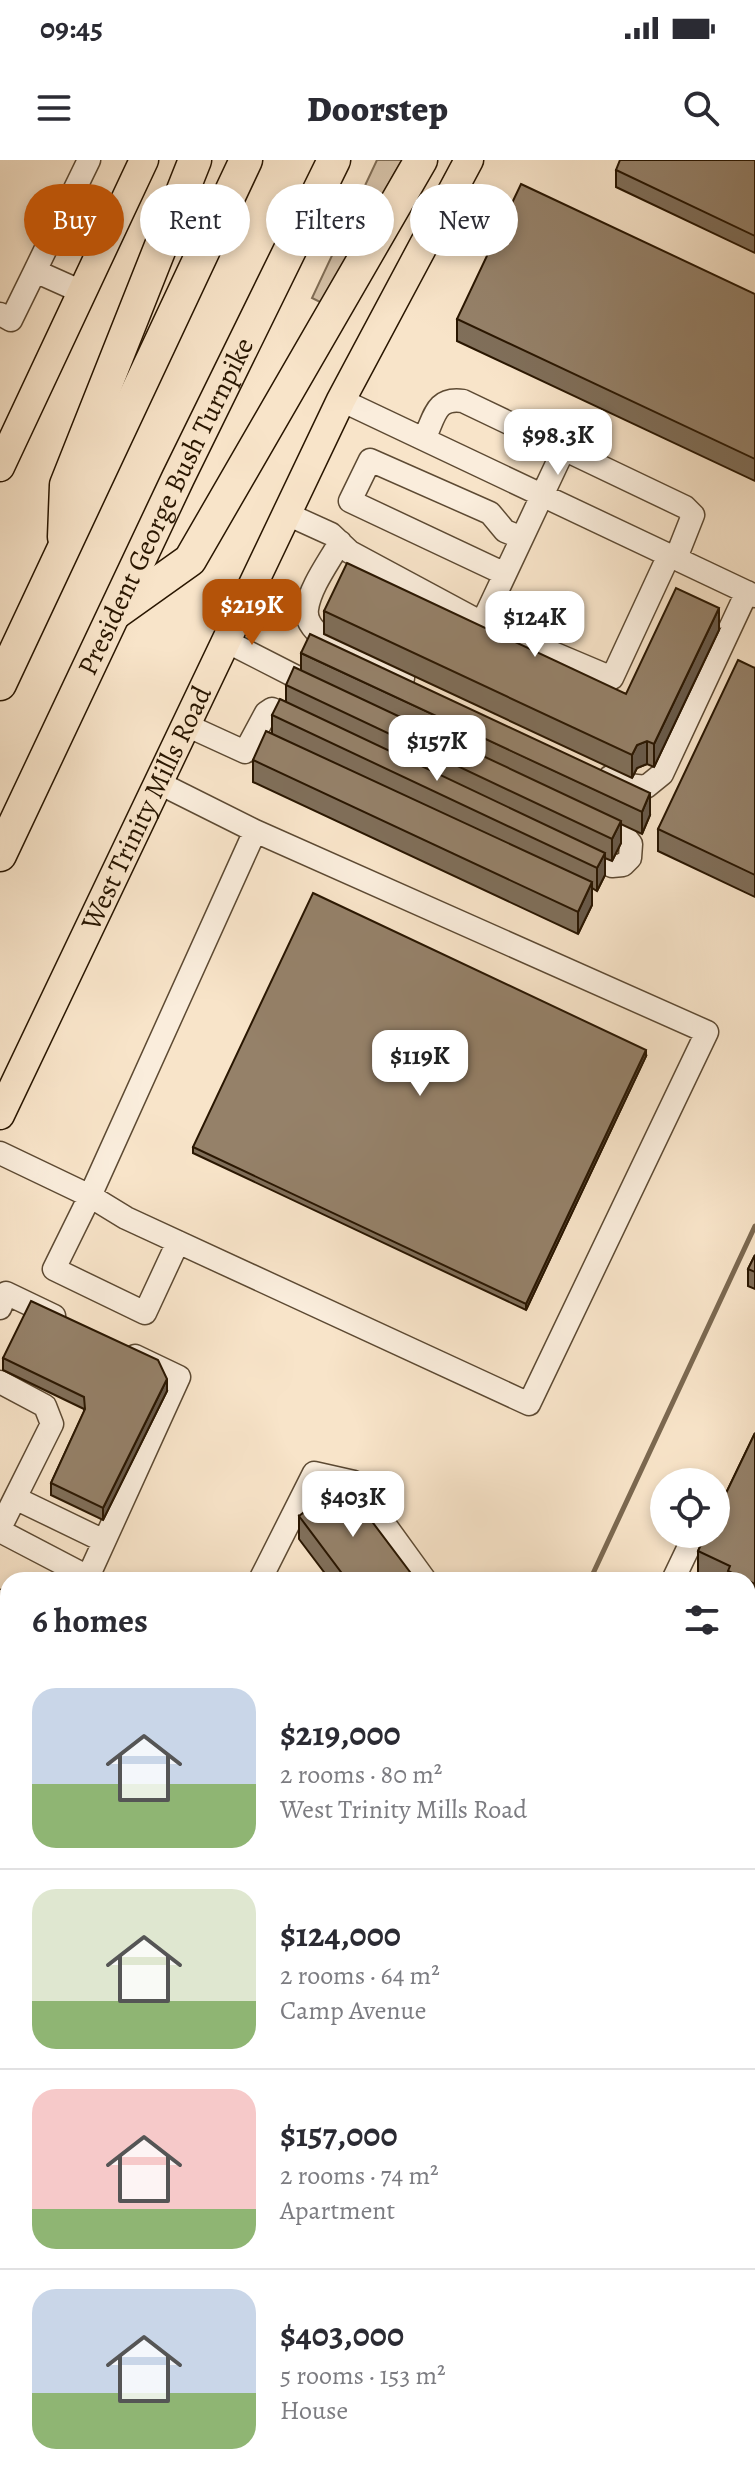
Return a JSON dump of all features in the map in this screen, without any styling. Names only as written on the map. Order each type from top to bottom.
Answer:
[{"type":"highway","points":[[64,552],[66,485],[195,160]]},
{"type":"highway","points":[[0,684],[246,160]]},
{"type":"highway","name":"President George Bush Turnpike","points":[[0,855],[334,160]]},
{"type":"highway","points":[[115,614],[190,560],[421,160]]},
{"type":"main road","points":[[0,467],[144,160]]},
{"type":"main road","name":"West Trinity Mills Road","points":[[0,1115],[341,400],[469,160]]},
{"type":"street","points":[[0,314],[11,320],[89,160]]},
{"type":"street","points":[[35,271],[82,292]]},
{"type":"street","points":[[287,514],[331,534],[350,552],[482,623],[612,678],[693,515],[685,507],[463,401],[448,399],[442,403],[424,439]]},
{"type":"street","points":[[341,400],[751,594],[662,774],[646,787],[628,785],[586,765]]},
{"type":"street","points":[[482,623],[563,451]]},
{"type":"street","points":[[505,574],[350,501],[370,460],[490,513],[505,531],[522,538]]},
{"type":"street","points":[[340,542],[309,599],[308,624],[315,634],[331,644],[430,691]]},
{"type":"street","points":[[226,641],[341,699]]},
{"type":"street","points":[[186,725],[245,752],[272,709],[322,730]]},
{"type":"street","points":[[0,1153],[178,1242],[529,1404],[707,1032],[255,831],[159,783]]},
{"type":"street","points":[[554,839],[612,866],[623,865],[630,858],[631,844],[624,835],[582,815]]},
{"type":"street","points":[[178,1242],[145,1313],[54,1269],[255,831]]},
{"type":"street","points":[[0,1308],[6,1293],[78,1328]]},
{"type":"street","points":[[90,1572],[179,1377],[121,1349]]},
{"type":"street","points":[[0,1382],[45,1406],[52,1424],[0,1530],[76,1572]]},
{"type":"street","points":[[264,1572],[314,1473],[354,1482],[419,1572]]},
{"type":"street","points":[[15,1498],[104,1541]]},
{"type":"street","points":[[677,1572],[688,1548]]},
{"type":"shaded area","points":[[377,160],[402,160],[389,184],[366,184]]},
{"type":"shaded area","points":[[332,256],[348,256],[322,303],[312,298]]},
{"type":"building","points":[[620,160],[755,160],[755,236],[616,170]]},
{"type":"building","points":[[521,184],[755,294],[755,459],[457,319],[487,256],[518,256],[518,190]]},
{"type":"building","points":[[347,563],[626,694],[676,588],[719,608],[654,744],[647,741],[637,745],[632,755],[324,611]]},
{"type":"building","points":[[310,634],[650,793],[642,812],[301,653]]},
{"type":"building","points":[[738,660],[755,668],[755,875],[658,829]]},
{"type":"building","points":[[294,667],[621,821],[612,839],[286,685]]},
{"type":"building","points":[[280,699],[605,853],[597,868],[272,715]]},
{"type":"building","points":[[266,731],[592,882],[578,912],[253,760]]},
{"type":"building","points":[[313,893],[646,1050],[526,1304],[193,1147]]},
{"type":"building","points":[[755,1255],[755,1272],[748,1269]]},
{"type":"building","points":[[31,1301],[158,1360],[167,1379],[103,1508],[51,1483],[85,1409],[84,1397],[3,1358]]},
{"type":"building","points":[[755,1433],[755,1572],[730,1572],[730,1566],[698,1551],[699,1548],[730,1548],[730,1485]]},
{"type":"building","points":[[343,1483],[410,1572],[341,1572],[299,1516]]},
{"type":"waterway","points":[[594,1572],[755,1226]]}]
